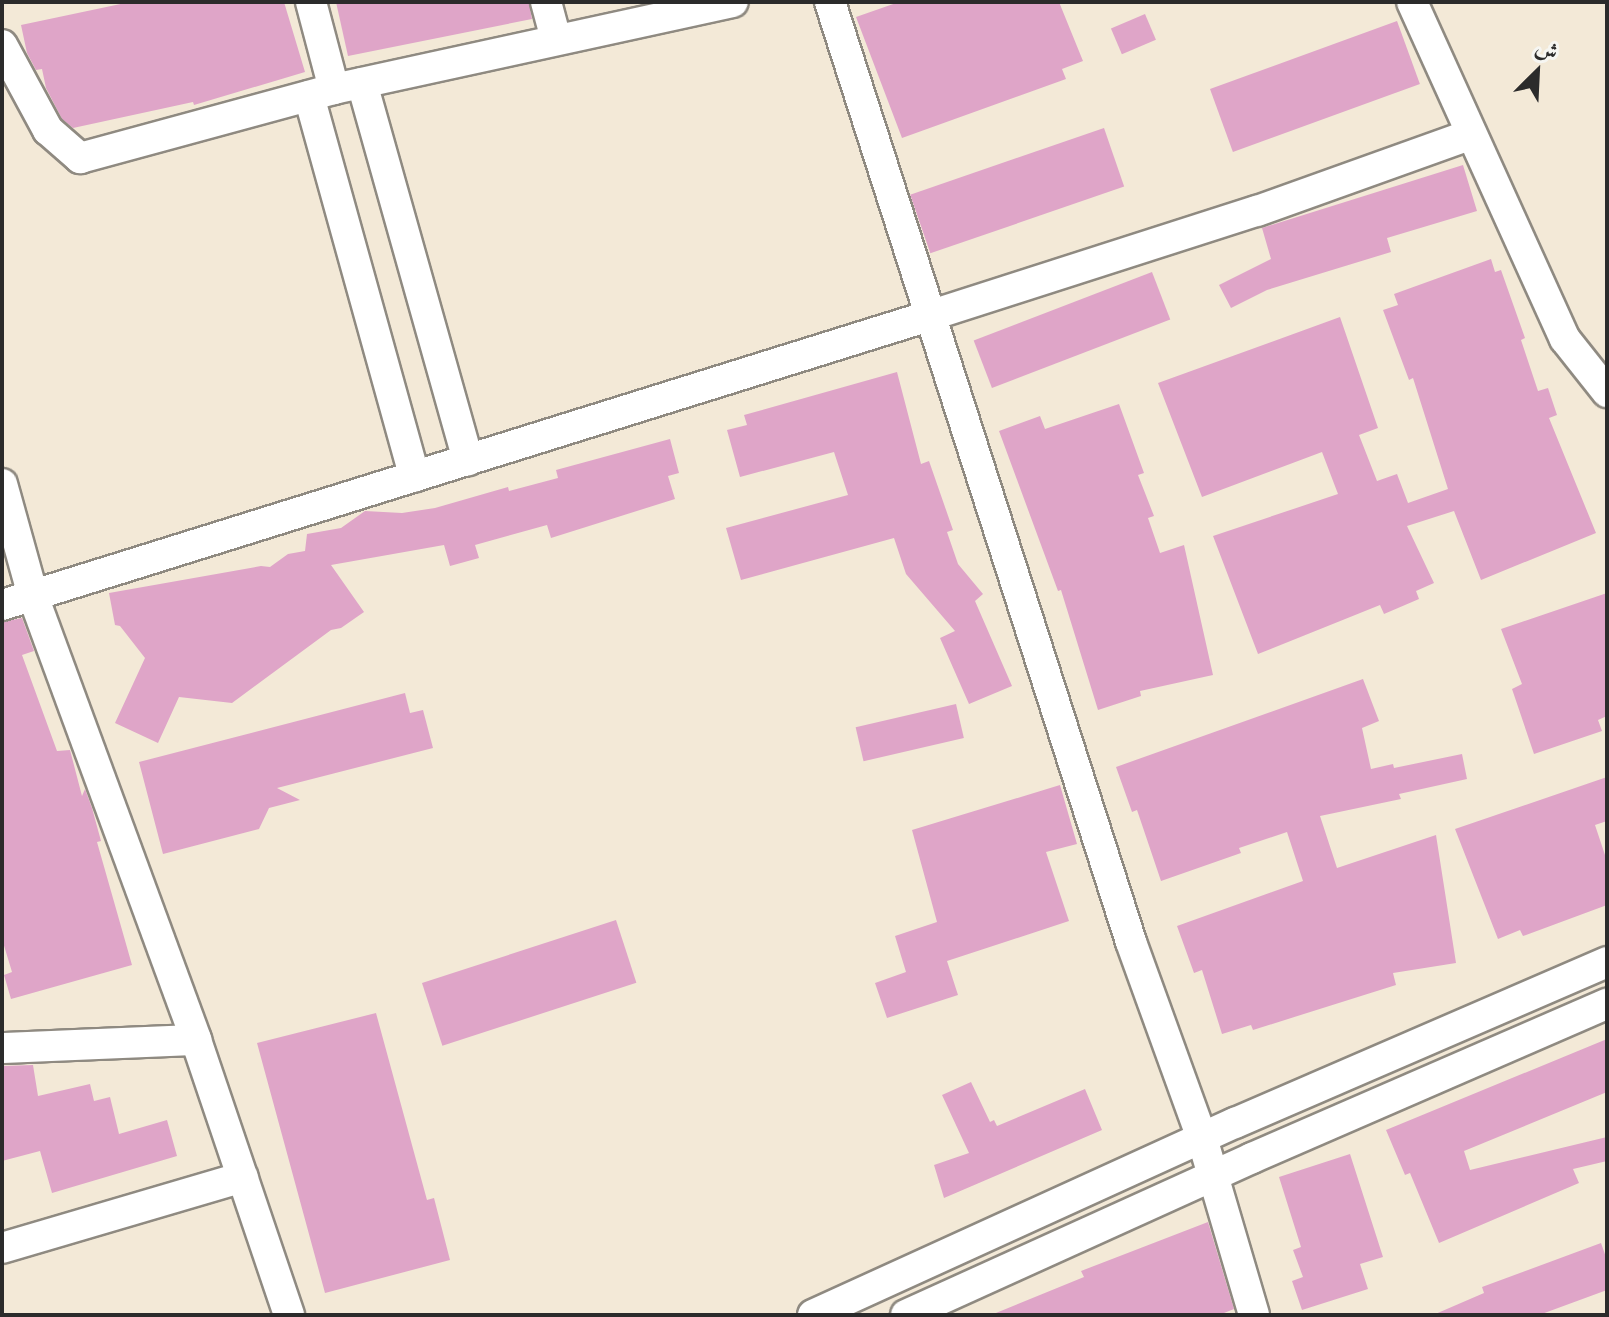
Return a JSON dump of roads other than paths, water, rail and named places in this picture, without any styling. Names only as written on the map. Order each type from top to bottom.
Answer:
[{"type":"street","points":[[311,2],[335,89],[415,477]]},
{"type":"street","points":[[546,2],[556,39]]},
{"type":"street","points":[[2,45],[48,130],[80,158],[335,89],[733,2]]},
{"type":"street","points":[[830,2],[1131,942],[1202,1138],[1211,1178],[1254,1315]]},
{"type":"street","points":[[1412,2],[1469,135],[1565,339],[1607,392]]},
{"type":"street","points":[[335,89],[468,460]]},
{"type":"street","points":[[2,605],[1257,211],[1469,135]]},
{"type":"street","points":[[2,484],[33,596],[196,1040],[289,1315]]},
{"type":"street","points":[[813,1315],[1202,1138],[1607,962]]},
{"type":"street","points":[[906,1315],[1607,1004]]},
{"type":"street","points":[[2,1048],[196,1040]]},
{"type":"street","points":[[2,1248],[243,1177]]}]
